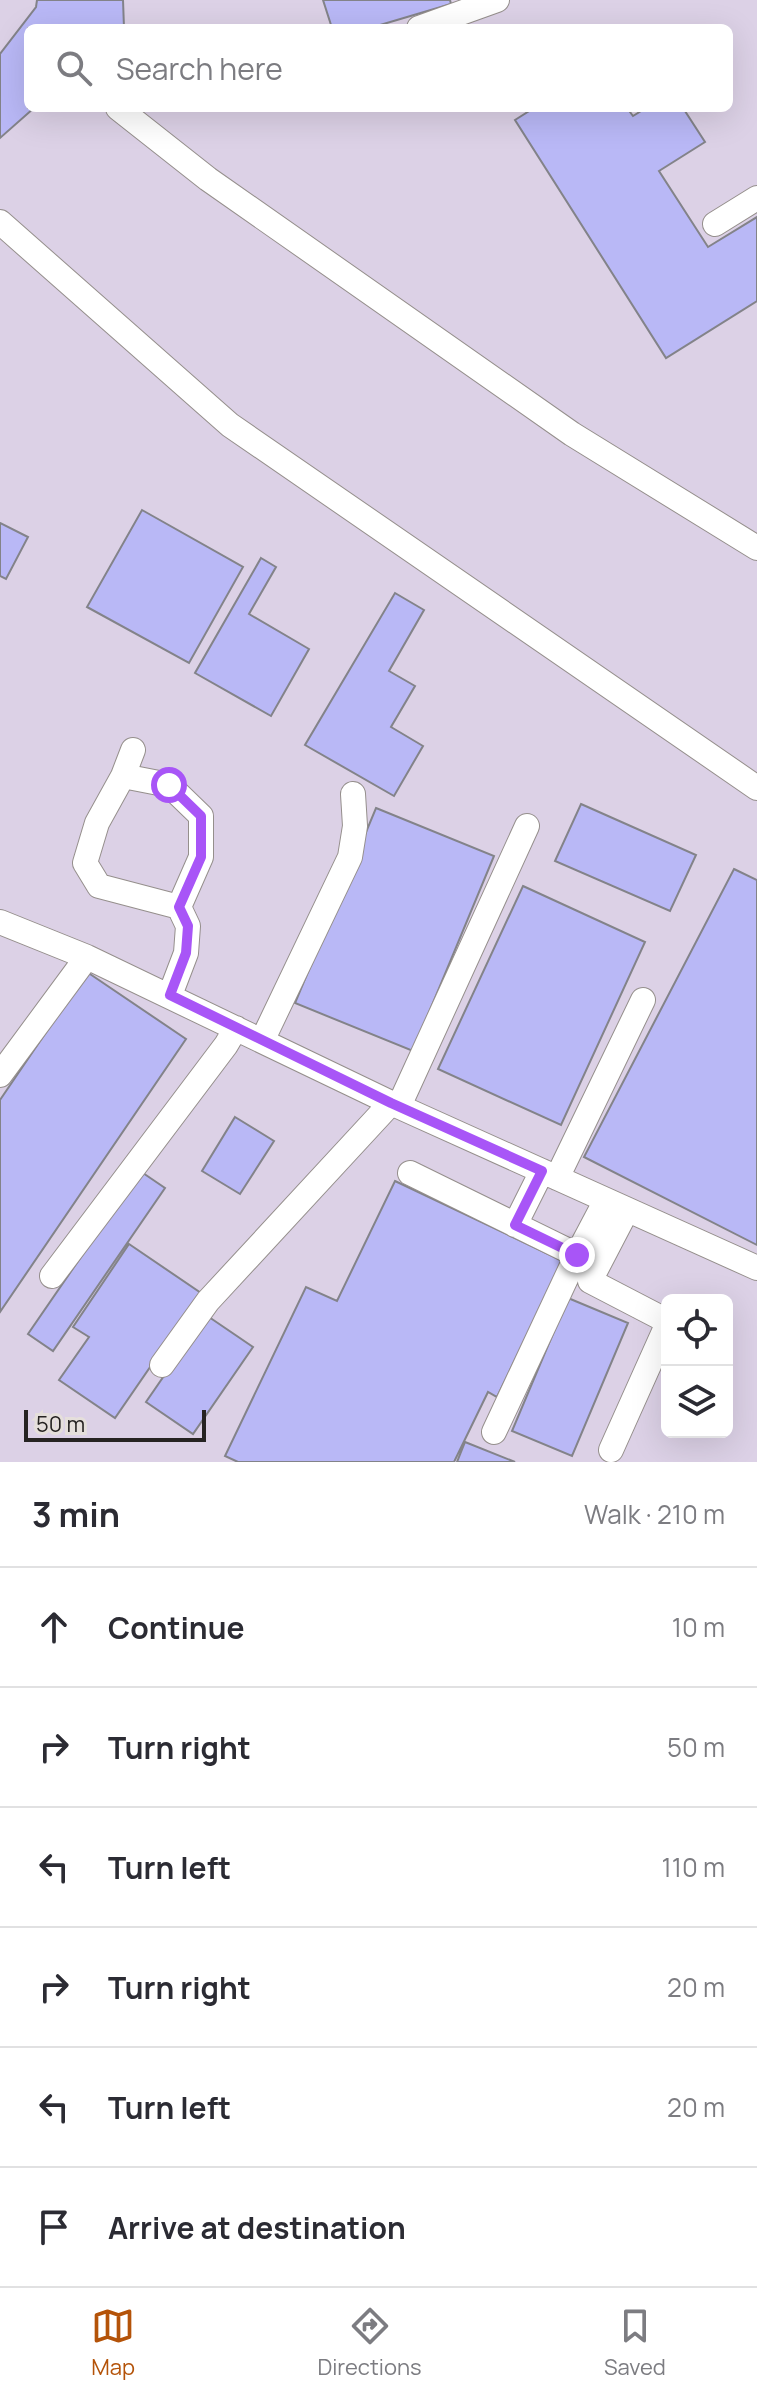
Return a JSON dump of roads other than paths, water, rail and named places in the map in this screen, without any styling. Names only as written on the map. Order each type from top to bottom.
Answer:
[{"type":"street","points":[[430,24],[497,0]]},
{"type":"street","points":[[123,112],[208,179],[572,434],[757,548]]},
{"type":"street","points":[[715,224],[757,198]]},
{"type":"street","points":[[0,222],[230,425],[757,788]]},
{"type":"street","points":[[133,750],[123,776],[97,823],[85,863],[99,886],[179,907]]},
{"type":"street","points":[[123,776],[169,785],[201,816],[201,857],[179,907],[188,926],[186,953],[170,995]]},
{"type":"street","points":[[262,1041],[350,857],[355,826],[353,794]]},
{"type":"street","points":[[162,1365],[208,1301],[395,1104],[527,826]]},
{"type":"street","points":[[0,922],[87,957],[395,1104],[757,1268]]},
{"type":"street","points":[[0,1075],[87,957]]},
{"type":"street","points":[[515,1225],[550,1174],[643,1000]]},
{"type":"street","points":[[52,1276],[236,1028]]},
{"type":"street","points":[[410,1173],[577,1255]]},
{"type":"street","points":[[494,1432],[577,1255],[617,1205]]},
{"type":"street","points":[[617,1205],[590,1281],[661,1320]]},
{"type":"street","points":[[611,1450],[661,1337]]}]
